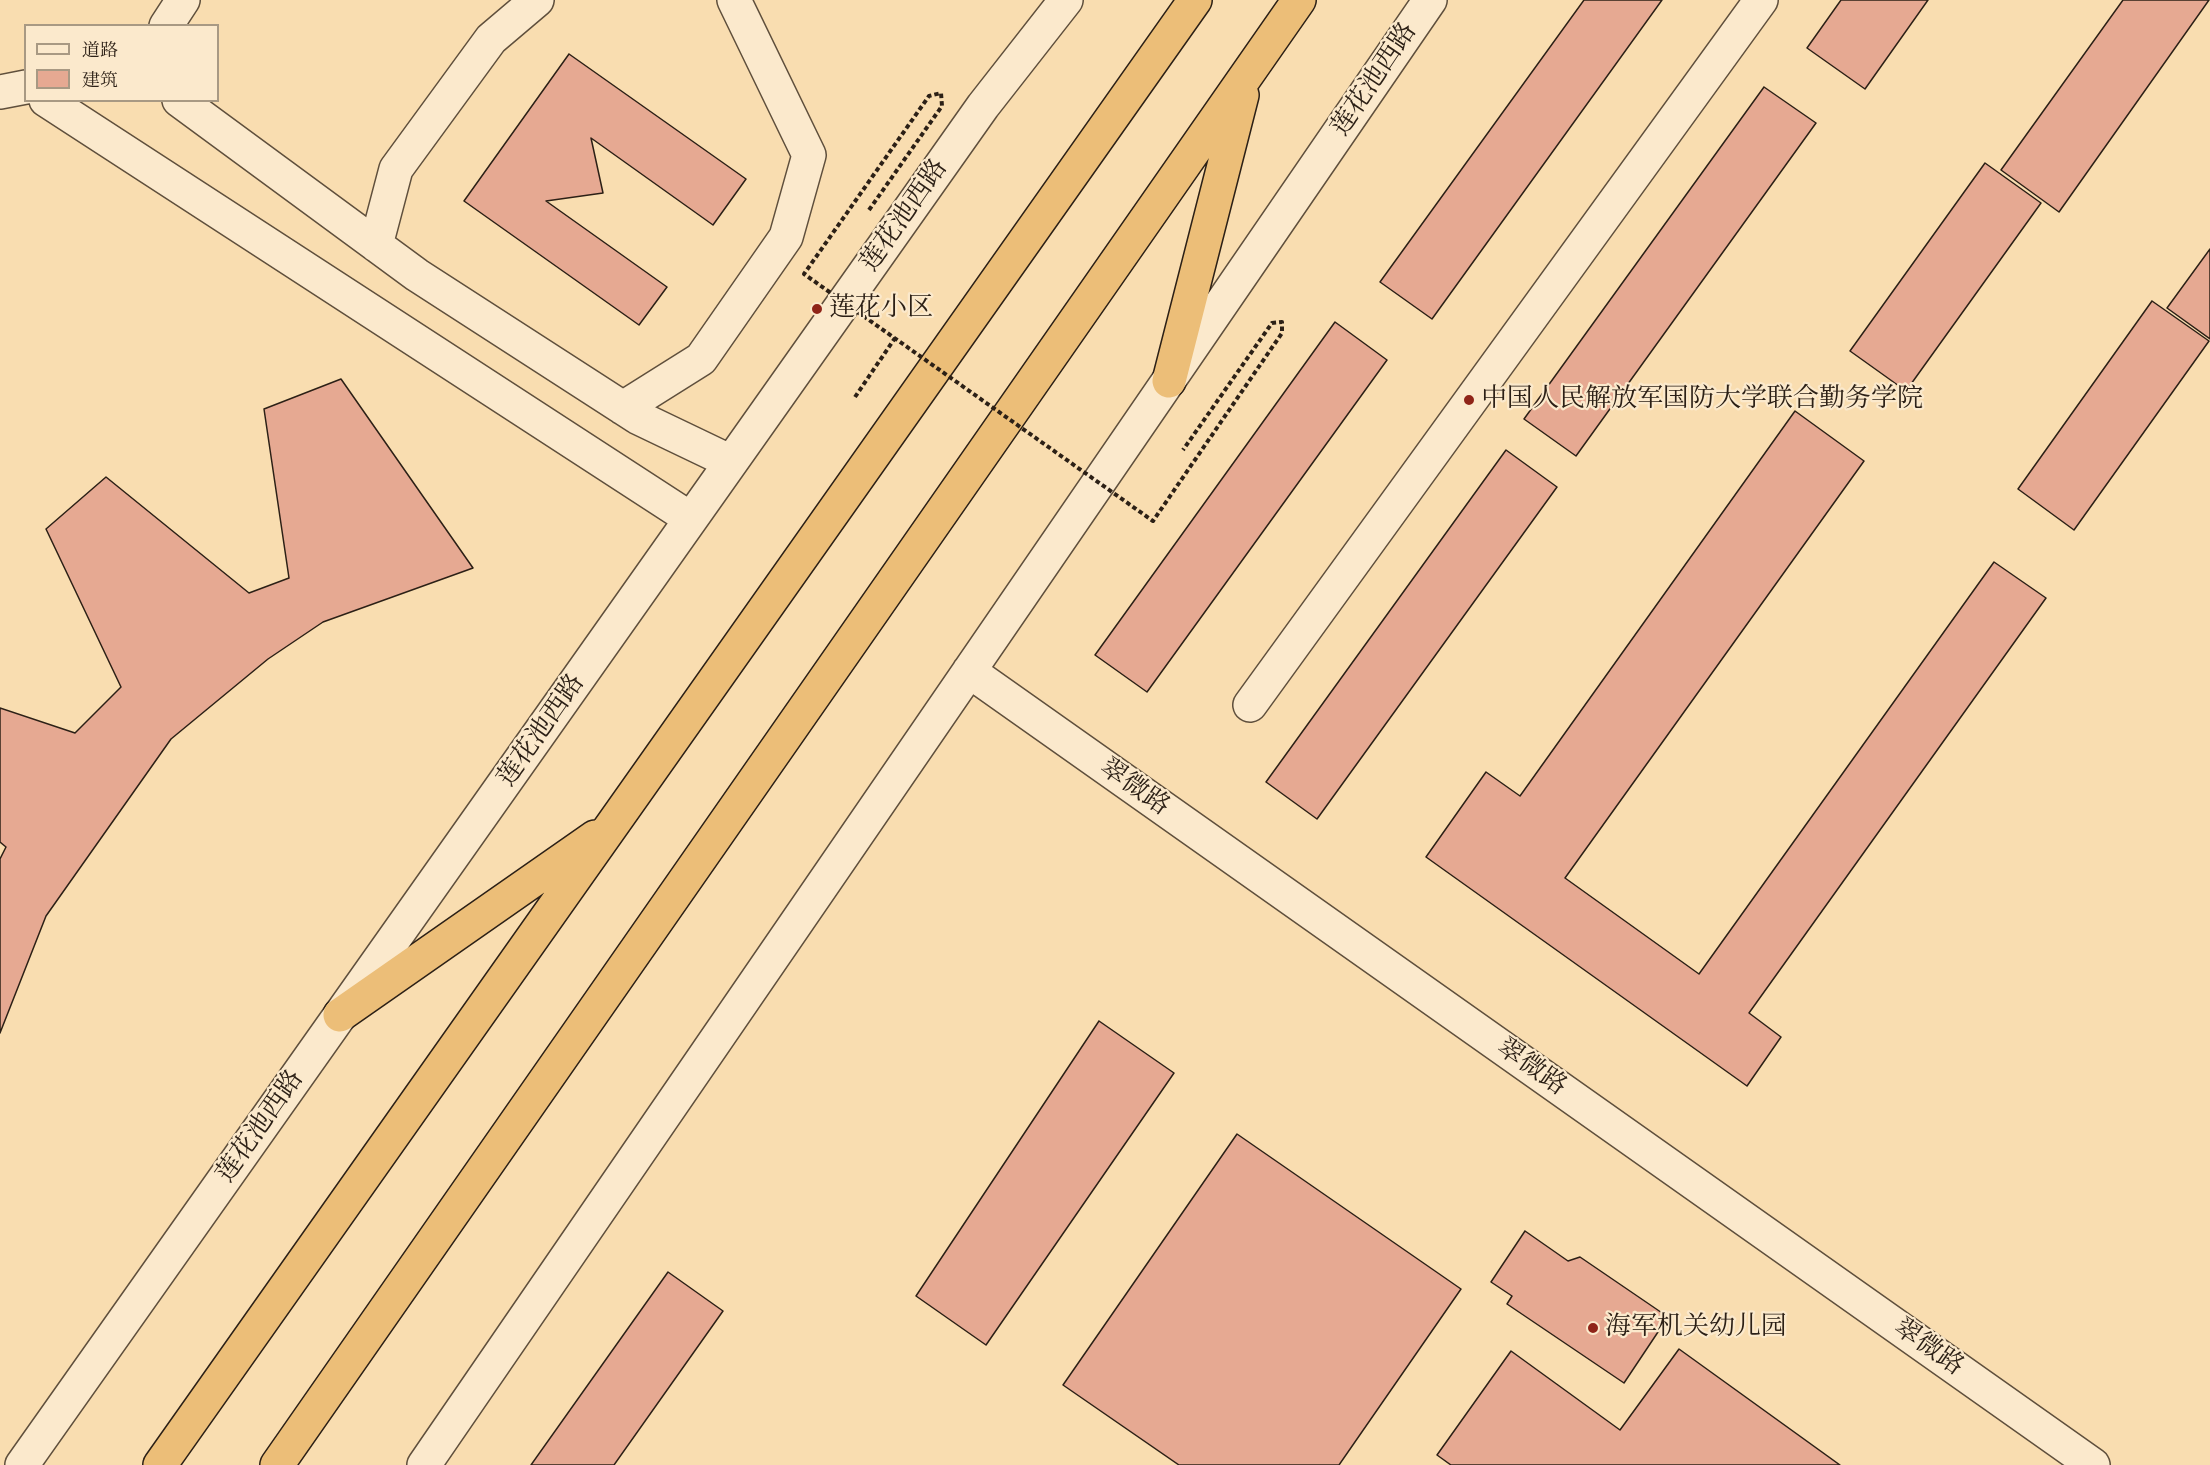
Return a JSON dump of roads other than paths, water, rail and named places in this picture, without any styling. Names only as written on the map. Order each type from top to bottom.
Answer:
[{"type":"highway","points":[[277,1465],[1299,0]]},
{"type":"highway","points":[[160,1465],[1187,7]]},
{"type":"highway","points":[[1169,381],[1247,75]]},
{"type":"highway","points":[[340,1015],[613,824]]},
{"type":"street","points":[[167,24],[183,0]]},
{"type":"street","points":[[376,245],[396,169],[491,39],[537,0]]},
{"type":"street","points":[[623,408],[701,359],[786,237],[809,155],[734,0]]},
{"type":"street","name":"莲花池西路","points":[[22,1465],[983,106],[1066,0]]},
{"type":"street","name":"莲花池西路","points":[[424,1465],[1430,0]]},
{"type":"street","points":[[1250,705],[1761,0]]},
{"type":"street","points":[[0,92],[24,87]]},
{"type":"street","points":[[49,102],[692,519]]},
{"type":"street","points":[[182,102],[417,275],[637,417],[731,462]]},
{"type":"street","name":"翠微路","points":[[969,672],[2093,1465]]},
{"type":"place","name":"莲花小区","points":[[817,309]]},
{"type":"place","name":"中国人民解放军国防大学联合勤务学院","points":[[1469,400]]},
{"type":"place","name":"海军机关幼儿园","points":[[1593,1328]]}]
